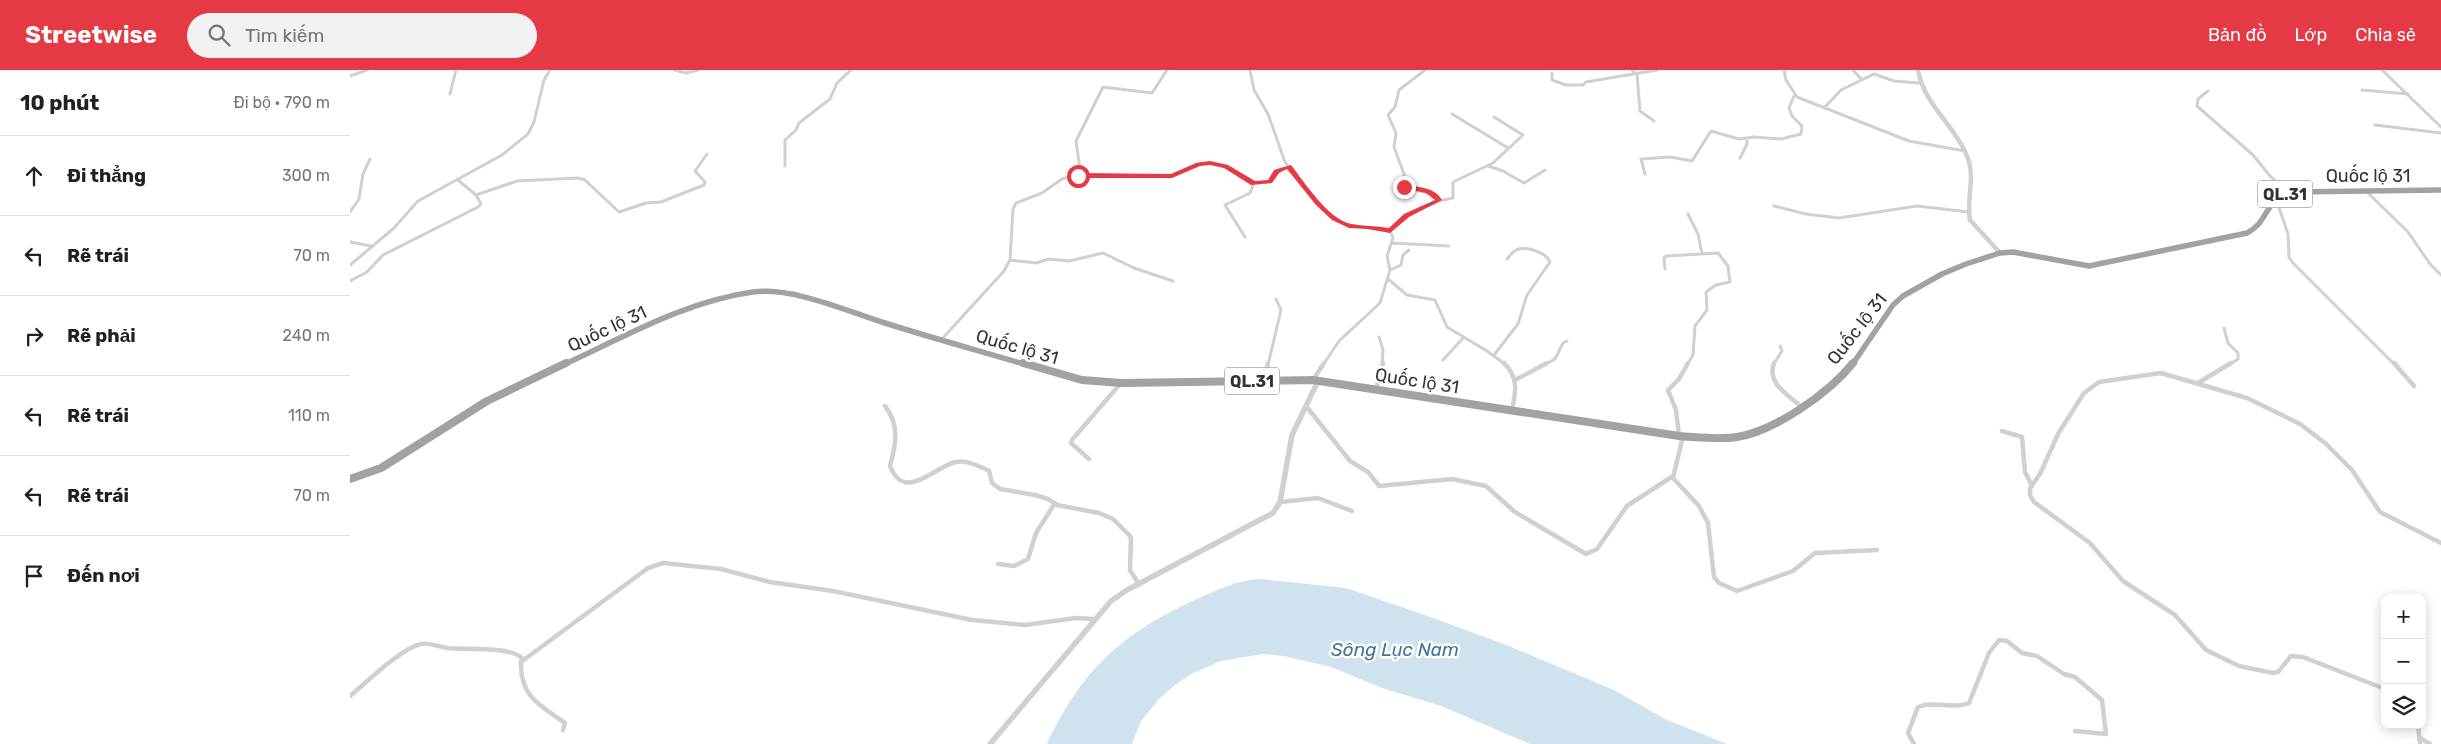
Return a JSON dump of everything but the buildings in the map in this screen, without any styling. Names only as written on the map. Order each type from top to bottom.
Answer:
[{"type":"highway","name":"Quốc lộ 31","points":[[350,479],[381,468],[487,401],[527,380],[674,314],[719,298],[754,292],[787,293],[1066,376],[1121,382],[1316,381],[1681,436],[1706,438],[1737,437],[1775,424],[1802,407],[1847,370],[1863,351],[1893,305],[1903,296],[1942,274],[2000,253],[2029,254],[2083,266],[2136,257],[2253,231],[2259,226],[2266,209],[2276,199],[2289,193],[2441,190]]},
{"type":"street","points":[[350,76],[367,70]]},
{"type":"street","points":[[450,94],[456,70]]},
{"type":"street","points":[[350,265],[392,229],[418,201],[502,155],[528,134],[538,113],[544,80],[550,70]]},
{"type":"street","points":[[674,70],[686,73],[698,70]]},
{"type":"street","points":[[785,166],[785,140],[796,130],[799,123],[830,99],[837,83],[852,70]]},
{"type":"street","points":[[1078,176],[1080,170],[1076,141],[1103,87],[1152,93],[1167,70]]},
{"type":"street","points":[[990,744],[1111,601],[1139,584],[1273,513],[1280,502],[1290,440],[1316,381],[1339,341],[1378,305],[1390,270],[1387,256],[1393,236],[1390,231],[1368,226],[1349,226],[1334,218],[1318,204],[1288,166],[1276,140],[1268,114],[1254,90],[1250,70]]},
{"type":"street","points":[[1425,70],[1399,90],[1395,107],[1388,115],[1396,133],[1394,147],[1404,174],[1404,185],[1411,190],[1428,191],[1439,200]]},
{"type":"street","points":[[1632,70],[1637,74],[1640,111],[1654,121]]},
{"type":"street","points":[[1552,74],[1553,81],[1569,86],[1583,85],[1586,82],[1657,70]]},
{"type":"street","points":[[1784,70],[1786,80],[1794,96],[1909,142],[1965,151]]},
{"type":"street","points":[[1853,70],[1862,80]]},
{"type":"street","points":[[1918,70],[1919,83],[1965,151],[1971,168],[1970,220],[2000,253]]},
{"type":"street","points":[[2382,70],[2441,127]]},
{"type":"street","points":[[1824,108],[1840,90],[1877,74],[1894,81],[1919,83]]},
{"type":"street","points":[[2362,90],[2408,94]]},
{"type":"street","points":[[2208,91],[2198,99],[2197,106],[2253,155],[2270,176],[2289,193]]},
{"type":"street","points":[[1645,174],[1641,159],[1670,157],[1692,161],[1710,132],[1731,138],[1779,139],[1800,135],[1802,126],[1792,116],[1789,108],[1794,96]]},
{"type":"street","points":[[1452,114],[1508,148]]},
{"type":"street","points":[[1390,231],[1406,215],[1439,200],[1454,197],[1452,184],[1455,181],[1499,159],[1523,133],[1494,117]]},
{"type":"street","points":[[2375,125],[2441,133]]},
{"type":"street","points":[[1740,158],[1748,144],[1748,138]]},
{"type":"street","points":[[476,195],[517,181],[572,177],[585,180],[604,200],[619,212],[624,212],[646,203],[661,202],[704,185],[706,182],[695,171],[707,154]]},
{"type":"street","points":[[350,212],[359,200],[363,172],[370,159]]},
{"type":"street","points":[[941,340],[997,280],[1010,260],[1013,209],[1016,203],[1042,193],[1062,179],[1078,176],[1172,176],[1198,164],[1210,163],[1226,166],[1254,183],[1270,182],[1276,171],[1288,166]]},
{"type":"street","points":[[1488,166],[1503,171],[1524,183],[1545,170]]},
{"type":"street","points":[[350,280],[367,272],[383,255],[478,207],[481,204],[476,195],[458,180]]},
{"type":"street","points":[[1245,237],[1225,204],[1250,193],[1254,183]]},
{"type":"street","points":[[2366,191],[2408,232],[2427,261],[2441,275]]},
{"type":"street","points":[[2276,199],[2288,234],[2289,257],[2293,264],[2381,349],[2414,386]]},
{"type":"street","points":[[1774,206],[1806,214],[1839,218],[1917,206],[1969,212]]},
{"type":"street","points":[[1688,214],[1698,234],[1702,254]]},
{"type":"street","points":[[350,242],[371,246]]},
{"type":"street","points":[[1392,243],[1448,246]]},
{"type":"street","points":[[1390,270],[1400,265],[1403,255],[1409,250]]},
{"type":"street","points":[[1494,355],[1518,324],[1522,316],[1521,303],[1536,285],[1550,262],[1548,257],[1540,253],[1520,250],[1515,250],[1507,259]]},
{"type":"street","points":[[1010,260],[1036,263],[1046,260],[1069,261],[1103,253],[1134,268],[1174,281]]},
{"type":"street","points":[[1664,269],[1665,257],[1702,254],[1721,255],[1728,268],[1731,282],[1716,284],[1706,292],[1707,310],[1695,326],[1693,355],[1679,379],[1668,390],[1676,410],[1681,436],[1672,476],[1678,487],[1699,506],[1709,525],[1714,543],[1714,577],[1719,583],[1737,591],[1760,581],[1793,571],[1815,553],[1878,550]]},
{"type":"street","points":[[1388,279],[1408,295],[1435,300],[1445,325],[1463,338],[1494,355],[1509,368],[1517,379],[1512,410]]},
{"type":"street","points":[[1264,380],[1280,310],[1276,299]]},
{"type":"street","points":[[2198,383],[2238,359],[2238,353],[2228,343],[2224,328]]},
{"type":"street","points":[[1376,389],[1382,369],[1385,348],[1379,337]]},
{"type":"street","points":[[1443,360],[1463,338]]},
{"type":"street","points":[[1517,379],[1554,359],[1563,343],[1567,341]]},
{"type":"street","points":[[1780,346],[1782,351],[1772,367],[1773,378],[1778,386],[1802,407]]},
{"type":"street","points":[[2381,687],[2303,657],[2291,656],[2278,672],[2273,673],[2239,666],[2216,656],[2196,641],[2174,615],[2123,582],[2090,543],[2034,502],[2030,493],[2032,486],[2076,403],[2092,386],[2103,382],[2156,373],[2173,375],[2256,402],[2307,428],[2352,470],[2380,512],[2441,543]]},
{"type":"street","points":[[1089,459],[1072,440],[1121,382]]},
{"type":"street","points":[[885,406],[889,411],[897,440],[891,460],[892,471],[902,480],[923,480],[954,462],[970,463],[989,471],[992,483],[1000,489],[1043,497],[1055,504],[1099,513],[1113,519],[1132,540],[1129,558],[1132,576],[1139,584]]},
{"type":"street","points":[[1306,406],[1350,461],[1366,470],[1379,486],[1454,479],[1486,486],[1515,512],[1586,554],[1597,549],[1627,506],[1672,476]]},
{"type":"street","points":[[2002,431],[2022,437],[2025,472],[2032,486]]},
{"type":"street","points":[[1280,502],[1318,498],[1352,511]]},
{"type":"street","points":[[998,564],[1014,566],[1028,559],[1036,533],[1055,504]]},
{"type":"street","points":[[521,662],[648,568],[663,563],[720,569],[770,582],[833,591],[972,620],[1026,625],[1076,618],[1094,619]]},
{"type":"street","points":[[1914,744],[1908,733],[1918,708],[1926,704],[1956,708],[1969,703],[1989,653],[1999,640],[2007,641],[2022,653],[2037,656],[2064,674],[2075,677],[2102,700],[2106,734],[2075,731]]},
{"type":"street","points":[[350,696],[404,652],[422,643],[442,649],[492,649],[519,655],[522,658],[521,677],[526,693],[565,723],[563,730]]},
{"type":"street","points":[[2420,741],[2430,744]]},
{"type":"water","name":"Sông Lục Nam","points":[[1261,579],[1346,588],[1422,614],[1504,644],[1614,690],[1665,719],[1727,744],[1530,744],[1441,706],[1382,688],[1331,667],[1284,656],[1263,654],[1221,661],[1193,673],[1175,685],[1160,698],[1141,721],[1132,744],[1047,744],[1074,696],[1105,658],[1123,642],[1144,627],[1192,601],[1234,584]]},
{"type":"route","points":[[1078,176],[1172,176],[1195,165],[1210,163],[1226,166],[1254,183],[1270,182],[1276,171],[1288,166],[1318,204],[1334,218],[1349,226],[1368,226],[1390,231],[1400,224],[1406,215],[1428,207],[1439,200],[1428,191],[1411,190],[1404,187]]}]
